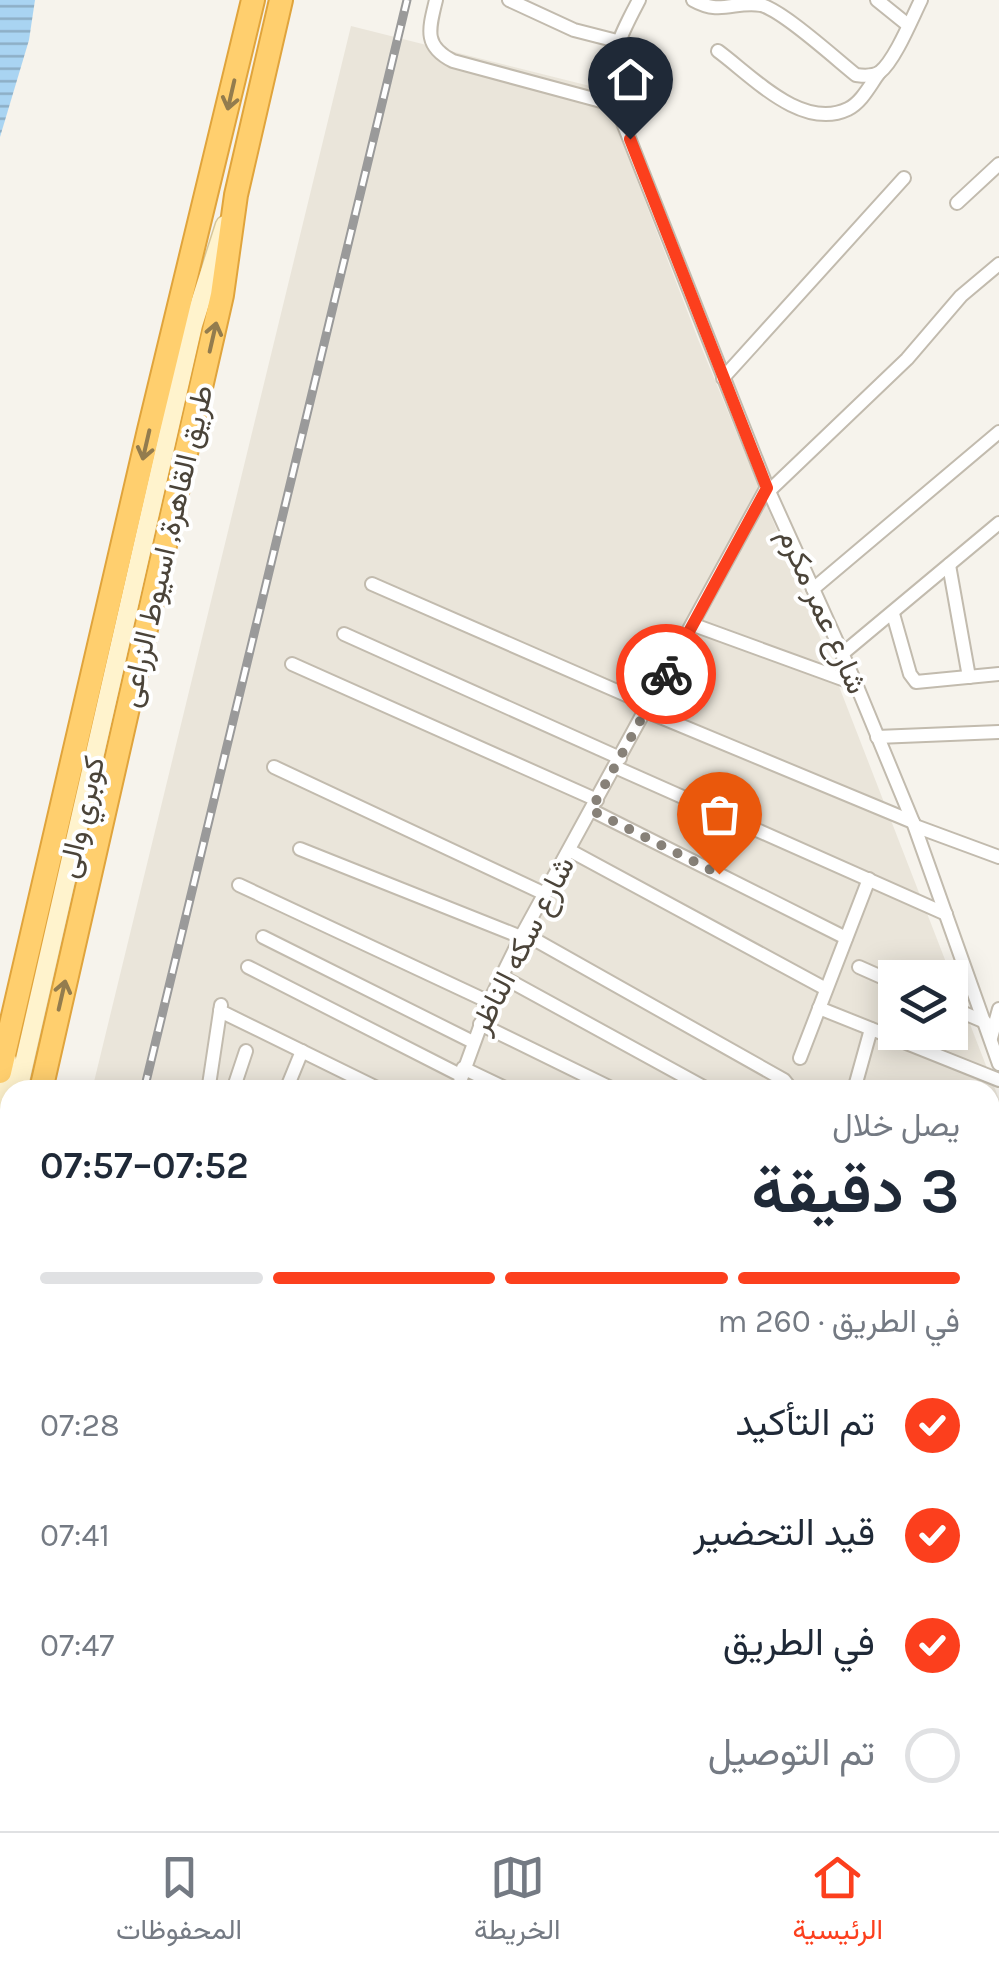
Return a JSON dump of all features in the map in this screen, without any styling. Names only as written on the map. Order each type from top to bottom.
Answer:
[{"type":"highway","name":"طريق القاهرة, اسيوط الزراعى","points":[[0,1072],[253,0]]},
{"type":"highway","name":"طريق القاهرة, اسيوط الزراعى","points":[[43,1080],[222,295],[236,196],[281,0]]},
{"type":"main road","name":"كوبري والى","points":[[20,1080],[193,326],[236,196]]},
{"type":"main road","points":[[4,1080],[25,966]]},
{"type":"street","points":[[436,0],[430,39],[438,53],[616,105]]},
{"type":"street","points":[[509,0],[574,30],[618,41],[639,0]]},
{"type":"street","points":[[693,0],[714,8],[759,4],[856,75],[880,72]]},
{"type":"street","points":[[878,0],[908,24]]},
{"type":"street","points":[[718,52],[797,108],[822,114],[849,109],[880,72],[921,0]]},
{"type":"street","name":"شارع عمر مكرم","points":[[618,41],[610,73],[616,105],[768,489],[914,824],[999,1064]]},
{"type":"street","points":[[958,203],[999,164]]},
{"type":"street","points":[[723,378],[904,178]]},
{"type":"street","name":"شارع سكه الناظر","points":[[459,1080],[501,976],[768,489],[914,352],[961,296],[999,264]]},
{"type":"street","points":[[813,589],[999,432]]},
{"type":"street","points":[[842,654],[999,523]]},
{"type":"street","points":[[949,565],[969,676]]},
{"type":"street","points":[[372,584],[647,708],[999,857]]},
{"type":"street","points":[[893,614],[912,678],[920,682],[999,674]]},
{"type":"street","points":[[694,624],[856,684]]},
{"type":"street","points":[[344,634],[946,914]]},
{"type":"street","points":[[292,664],[594,805],[846,938]]},
{"type":"street","points":[[877,736],[999,732]]},
{"type":"street","points":[[274,767],[545,894]]},
{"type":"street","points":[[300,850],[522,936],[779,1080]]},
{"type":"street","points":[[569,850],[826,990]]},
{"type":"street","points":[[800,1058],[869,880]]},
{"type":"street","points":[[238,885],[490,1002]]},
{"type":"street","points":[[263,937],[474,1042]]},
{"type":"street","points":[[248,967],[483,1080]]},
{"type":"street","points":[[859,967],[878,975]]},
{"type":"street","points":[[501,976],[691,1080]]},
{"type":"street","points":[[211,1080],[221,1008],[360,1080]]},
{"type":"street","points":[[819,1008],[999,1080]]},
{"type":"street","points":[[991,1040],[999,1010]]},
{"type":"street","points":[[968,1015],[985,1022]]},
{"type":"street","points":[[480,1024],[595,1080]]},
{"type":"street","points":[[860,1080],[871,1029]]},
{"type":"street","points":[[236,1080],[246,1051]]},
{"type":"street","points":[[290,1080],[302,1051]]},
{"type":"street","points":[[345,1080],[348,1074]]},
{"type":"shaded area","points":[[351,26],[602,89],[698,339],[804,596],[945,960],[878,960],[878,1050],[968,1050],[968,1019],[992,1080],[94,1080]]},
{"type":"water","points":[[0,0],[35,0],[29,40],[0,137]]},
{"type":"railway","points":[[146,1080],[407,0]]},
{"type":"way so far","points":[[666,674],[591,810],[719,874]]},
{"type":"route","points":[[630,139],[767,488],[666,674]]}]
